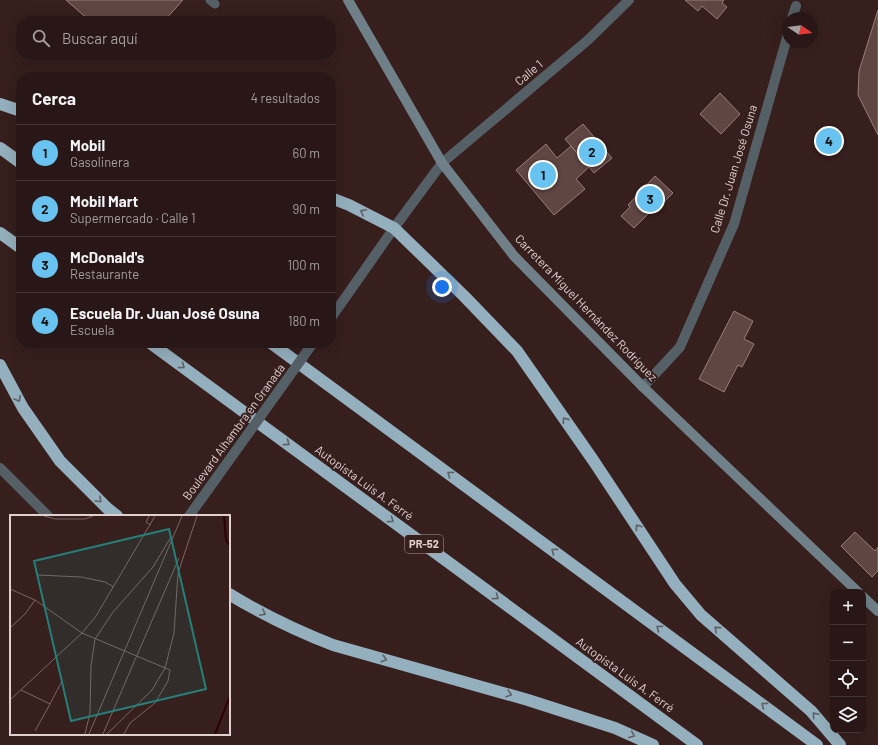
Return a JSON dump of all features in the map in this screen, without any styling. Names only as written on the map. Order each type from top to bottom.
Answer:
[{"type":"highway","points":[[0,104],[16,109]]},
{"type":"highway","points":[[0,148],[16,159]]},
{"type":"highway","points":[[336,200],[394,228],[518,351],[593,460],[675,584],[701,615],[811,710],[840,745]]},
{"type":"highway","points":[[0,233],[16,244]]},
{"type":"highway","name":"Autopista Luis A. Ferré","points":[[157,348],[697,745]]},
{"type":"highway","points":[[278,348],[817,745]]},
{"type":"highway","points":[[0,365],[23,408],[60,461],[116,515]]},
{"type":"highway","points":[[230,595],[252,608],[303,633],[333,645],[528,700],[615,728],[653,745]]},
{"type":"street","name":"Carretera Miguel Hernández Rodríguez","points":[[348,0],[442,163],[514,256],[643,387],[855,589]]},
{"type":"street","name":"Calle 1","points":[[442,163],[593,36],[629,0]]},
{"type":"street","points":[[794,12],[796,6]]},
{"type":"street","name":"Calle Dr. Juan José Osuna","points":[[643,387],[680,347],[734,224],[784,48]]},
{"type":"street","points":[[336,311],[442,163]]},
{"type":"street","name":"Boulevard Alhambra en Granada","points":[[191,515],[309,348]]},
{"type":"street","points":[[0,468],[47,515]]},
{"type":"street","points":[[866,600],[878,611]]},
{"type":"building","points":[[66,0],[183,0],[169,16],[84,16]]},
{"type":"building","points":[[685,0],[724,0],[722,3],[727,7],[717,19],[702,6],[698,11]]},
{"type":"building","points":[[878,10],[878,135],[858,95],[859,71]]},
{"type":"building","points":[[720,93],[740,114],[721,134],[700,114]]},
{"type":"building","points":[[583,124],[612,158],[594,173],[565,139]]},
{"type":"building","points":[[546,144],[557,158],[571,146],[589,167],[576,179],[585,189],[554,215],[516,170]]},
{"type":"building","points":[[655,176],[673,193],[653,213],[651,211],[634,228],[621,216],[630,207],[628,205]]},
{"type":"building","points":[[734,311],[753,321],[744,339],[754,344],[742,367],[738,365],[724,392],[699,379]]},
{"type":"building","points":[[855,532],[875,551],[878,547],[878,571],[872,577],[841,546]]},
{"type":"place","name":"Escuela Dr. Juan José Osuna","points":[[829,141]]},
{"type":"place","name":"Mobil Mart","points":[[592,152]]},
{"type":"place","name":"Mobil","points":[[543,175]]},
{"type":"place","name":"McDonald's","points":[[650,199]]}]
